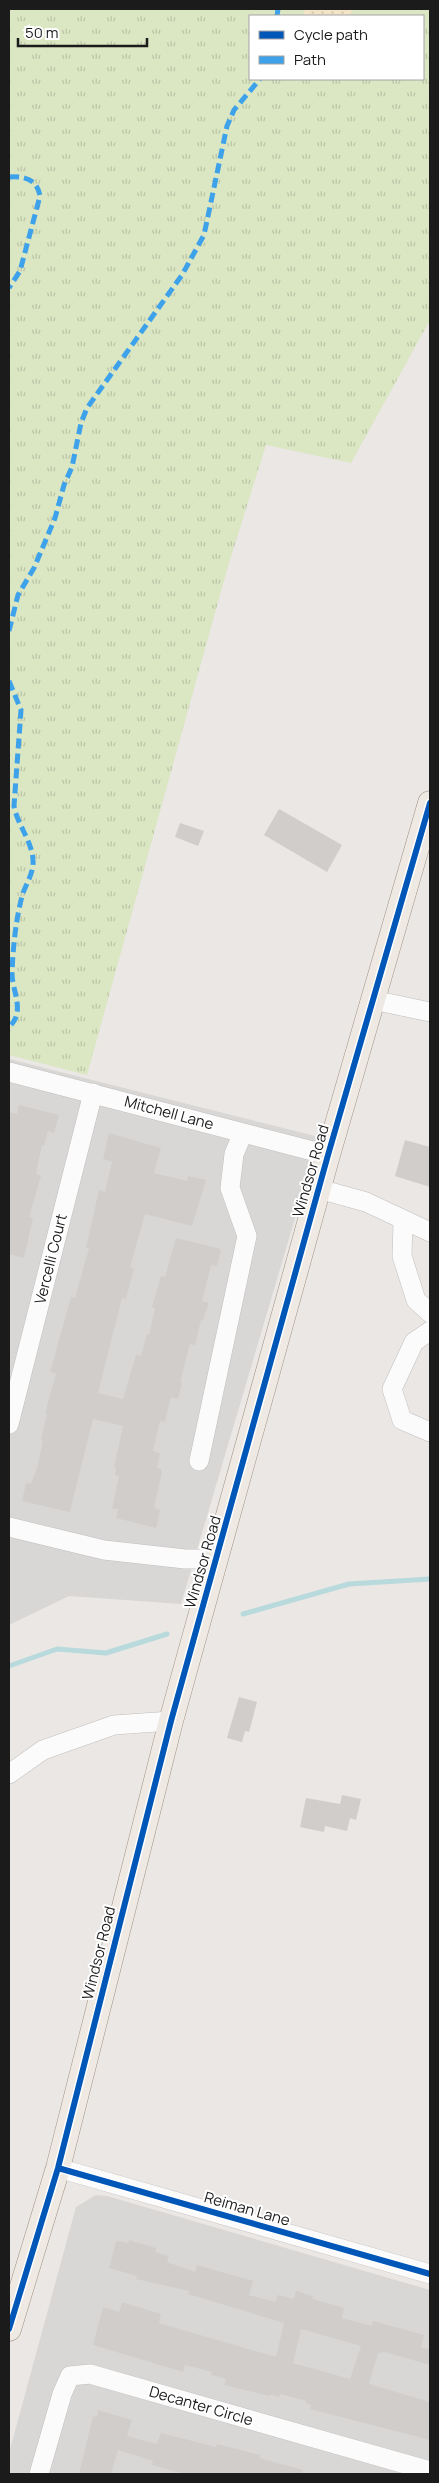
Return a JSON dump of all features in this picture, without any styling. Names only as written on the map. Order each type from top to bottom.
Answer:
[{"type":"main road","name":"Windsor Road","points":[[9,2329],[58,2168],[170,1721],[328,1155],[430,803]]},
{"type":"street","points":[[373,1000],[430,1012]]},
{"type":"street","name":"Mitchell Lane","points":[[9,1072],[328,1155]]},
{"type":"street","name":"Vercelli Court","points":[[9,1424],[93,1094]]},
{"type":"street","points":[[199,1461],[247,1236],[230,1188],[234,1154],[243,1133]]},
{"type":"street","points":[[319,1189],[366,1202],[404,1222],[430,1232]]},
{"type":"street","points":[[404,1222],[402,1256],[416,1300],[430,1313]]},
{"type":"street","points":[[430,1331],[414,1342],[392,1389],[402,1420],[430,1432]]},
{"type":"street","points":[[9,1527],[104,1550],[184,1559],[217,1558]]},
{"type":"street","points":[[9,1774],[43,1750],[114,1725],[170,1721]]},
{"type":"street","name":"Reiman Lane","points":[[58,2168],[430,2274]]},
{"type":"street","name":"Decanter Circle","points":[[39,2474],[62,2394],[70,2376],[90,2374],[430,2471]]},
{"type":"shaded area","points":[[9,1059],[319,1137],[181,1604],[69,1596],[9,1625]]},
{"type":"shaded area","points":[[96,2195],[107,2196],[430,2290],[430,2474],[9,2474],[9,2453],[76,2207]]},
{"type":"green space","points":[[9,9],[430,9],[430,320],[351,463],[266,445],[228,566],[87,1075],[9,1055]]},
{"type":"sand","points":[[305,9],[354,9],[351,14],[348,15],[303,15]]},
{"type":"building","points":[[279,809],[342,845],[327,872],[264,835]]},
{"type":"building","points":[[180,823],[204,831],[198,846],[175,837]]},
{"type":"building","points":[[19,1105],[59,1115],[54,1133],[48,1131],[44,1146],[42,1145],[36,1173],[41,1176],[29,1217],[33,1218],[24,1258],[9,1254],[9,1112],[17,1114]]},
{"type":"building","points":[[109,1133],[161,1148],[154,1173],[187,1181],[188,1176],[206,1180],[192,1226],[145,1214],[130,1267],[134,1268],[126,1299],[122,1298],[98,1393],[123,1399],[136,1355],[141,1356],[147,1334],[149,1335],[155,1308],[152,1307],[161,1276],[165,1277],[176,1238],[221,1249],[217,1266],[211,1265],[202,1301],[209,1303],[203,1320],[201,1320],[195,1345],[190,1344],[178,1399],[171,1397],[165,1422],[160,1421],[153,1451],[160,1453],[157,1468],[161,1469],[162,1472],[154,1508],[160,1510],[156,1528],[116,1518],[118,1509],[112,1509],[119,1476],[115,1475],[116,1468],[114,1467],[123,1426],[93,1419],[70,1512],[22,1501],[26,1483],[31,1484],[37,1468],[43,1441],[41,1440],[47,1414],[45,1413],[56,1374],[50,1372],[71,1297],[75,1298],[89,1248],[86,1248],[99,1190],[105,1192],[112,1162],[103,1159]]},
{"type":"building","points":[[405,1140],[430,1147],[430,1187],[395,1176]]},
{"type":"building","points":[[239,1697],[257,1702],[249,1732],[245,1731],[242,1742],[227,1738]]},
{"type":"building","points":[[342,1795],[361,1799],[356,1820],[350,1818],[347,1831],[325,1826],[324,1832],[300,1827],[306,1798],[340,1804]]},
{"type":"building","points":[[129,2240],[156,2248],[155,2252],[169,2256],[167,2262],[195,2272],[197,2265],[253,2281],[249,2295],[275,2302],[278,2295],[294,2299],[296,2291],[313,2296],[312,2299],[344,2308],[342,2318],[372,2326],[373,2321],[424,2335],[421,2348],[430,2349],[430,2365],[385,2352],[378,2353],[369,2384],[430,2402],[430,2440],[310,2409],[311,2405],[306,2403],[307,2401],[280,2394],[279,2397],[270,2394],[269,2396],[224,2385],[226,2379],[211,2375],[212,2372],[185,2365],[183,2372],[93,2345],[103,2307],[119,2312],[122,2302],[161,2314],[159,2323],[276,2357],[284,2323],[188,2294],[189,2291],[136,2279],[137,2276],[109,2268],[116,2241],[128,2243]],"holes":[[[301,2329],[361,2346],[350,2379],[293,2363]]]},
{"type":"building","points":[[98,2410],[132,2420],[127,2436],[157,2444],[161,2433],[216,2447],[217,2444],[260,2455],[259,2458],[303,2470],[302,2474],[184,2474],[152,2465],[153,2461],[118,2450],[111,2474],[79,2474],[93,2416],[97,2417]]},
{"type":"waterway","points":[[243,1614],[349,1584],[430,1579]]},
{"type":"waterway","points":[[9,1666],[57,1649],[106,1653],[167,1634]]},
{"type":"marked path","points":[[277,15],[278,9]]},
{"type":"marked path","points":[[9,631],[18,595],[34,568],[55,518],[64,485],[72,467],[81,423],[87,408],[182,275],[204,235],[227,126],[234,110],[259,80]]},
{"type":"marked path","points":[[9,177],[25,178],[33,182],[40,196],[20,271],[9,288]]},
{"type":"marked path","points":[[9,681],[21,710],[14,806],[30,846],[33,864],[23,893],[17,922],[12,973],[17,1001],[17,1015],[9,1027]]},
{"type":"cycle path","points":[[9,2329],[58,2168],[171,1721],[328,1155],[430,803]]},
{"type":"cycle path","points":[[58,2168],[430,2274]]}]
